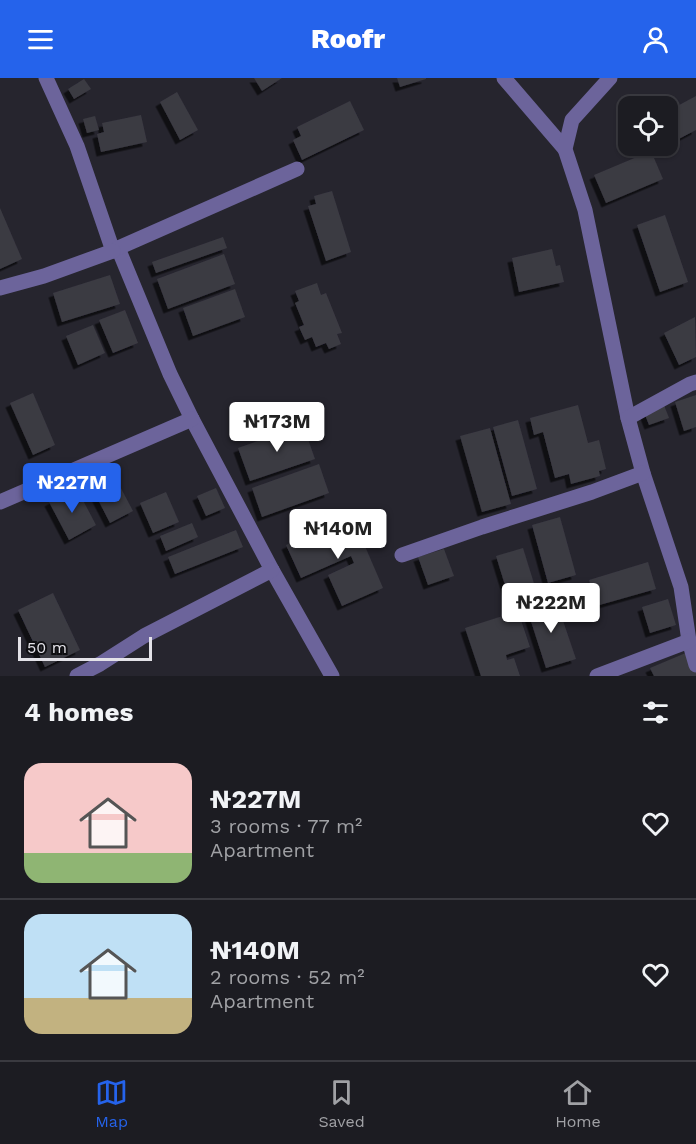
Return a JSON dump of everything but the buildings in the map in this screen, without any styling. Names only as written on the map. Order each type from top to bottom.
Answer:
[{"type":"street","points":[[46,78],[77,146],[116,250],[170,374],[272,570],[332,676]]},
{"type":"street","points":[[504,78],[565,149],[585,210],[628,418],[643,473],[681,587],[689,641],[696,665]]},
{"type":"street","points":[[565,149],[573,120],[610,78]]},
{"type":"street","points":[[0,288],[44,276],[116,250],[297,169]]},
{"type":"street","points":[[628,418],[696,382]]},
{"type":"street","points":[[0,502],[192,419]]},
{"type":"street","points":[[402,555],[643,473]]},
{"type":"street","points":[[77,676],[144,636],[272,570]]},
{"type":"street","points":[[681,587],[696,581]]},
{"type":"street","points":[[597,676],[689,641]]}]
